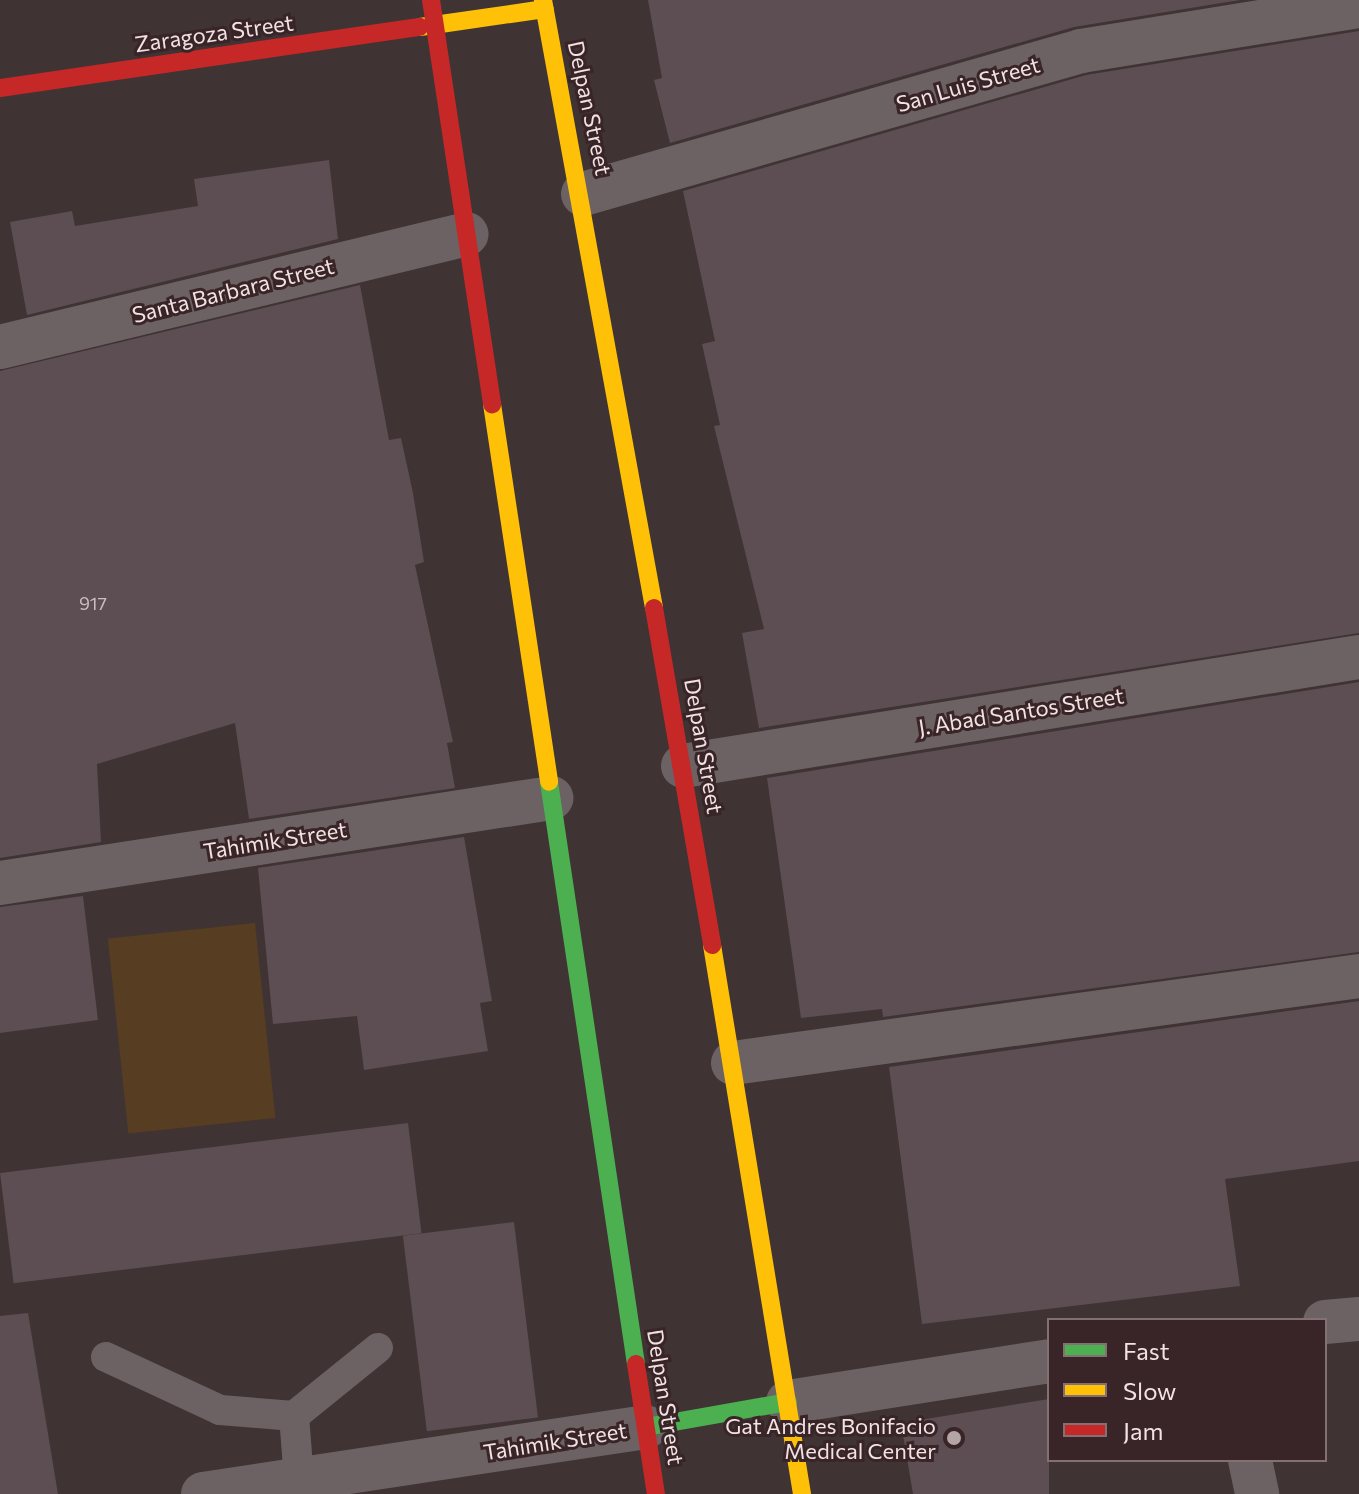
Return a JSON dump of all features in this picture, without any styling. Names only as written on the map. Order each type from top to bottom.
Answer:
[{"type":"street","points":[[431,0],[435,25]]},
{"type":"street","name":"Zaragoza Street","points":[[0,88],[435,25],[544,5]]},
{"type":"street","name":"Delpan Street","points":[[544,5],[583,194],[683,766],[802,1494]]},
{"type":"street","name":"San Luis Street","points":[[583,194],[1081,51],[1359,6]]},
{"type":"street","name":"Delpan Street","points":[[435,25],[656,1494]]},
{"type":"street","name":"Santa Barbara Street","points":[[0,347],[466,234]]},
{"type":"street","name":"J. Abad Santos Street","points":[[683,766],[1359,657]]},
{"type":"street","name":"Tahimik Street","points":[[0,883],[551,798]]},
{"type":"street","points":[[733,1063],[1359,976]]},
{"type":"street","points":[[1327,1322],[1359,1319]]},
{"type":"street","name":"Tahimik Street","points":[[203,1494],[254,1490],[299,1479],[646,1427],[1047,1361]]},
{"type":"street","points":[[1250,1462],[1257,1494]]},
{"type":"lane","points":[[106,1357],[220,1410],[294,1416],[378,1348]]},
{"type":"lane","points":[[294,1416],[299,1479]]},
{"type":"shaded area","points":[[255,923],[275,1118],[128,1133],[108,938]]},
{"type":"building","points":[[648,0],[1240,0],[1074,27],[670,143],[654,80],[662,78]]},
{"type":"building","points":[[1359,31],[1359,633],[759,728],[742,633],[764,629],[714,426],[720,425],[702,344],[715,341],[683,191],[1086,75]]},
{"type":"building","points":[[329,160],[338,239],[27,315],[10,222],[72,211],[75,226],[198,206],[194,179]]},
{"type":"building","points":[[360,285],[389,440],[401,438],[413,493],[424,562],[415,565],[453,742],[447,743],[455,788],[249,819],[235,723],[97,764],[101,842],[0,858],[0,371]]},
{"type":"building","points":[[1359,682],[1359,952],[883,1017],[882,1009],[801,1018],[767,778]]},
{"type":"building","points":[[464,837],[492,1001],[480,1003],[488,1051],[364,1070],[357,1016],[273,1024],[258,868]]},
{"type":"building","points":[[83,896],[98,1020],[0,1033],[0,907]]},
{"type":"building","points":[[1359,1001],[1359,1161],[1225,1179],[1240,1286],[922,1324],[889,1067]]},
{"type":"building","points":[[408,1123],[422,1233],[14,1283],[0,1173]]},
{"type":"building","points":[[514,1222],[538,1418],[427,1431],[403,1236]]},
{"type":"building","points":[[28,1313],[58,1494],[0,1494],[0,1316]]},
{"type":"building","points":[[1047,1399],[1049,1494],[913,1494],[901,1423]]},
{"type":"traffic: fast","points":[[549,782],[636,1364]]},
{"type":"traffic: fast","points":[[646,1427],[788,1402]]},
{"type":"traffic: slow","points":[[543,0],[654,608]]},
{"type":"traffic: slow","points":[[420,27],[545,9]]},
{"type":"traffic: slow","points":[[492,404],[549,782]]},
{"type":"traffic: slow","points":[[712,945],[802,1494]]},
{"type":"traffic: jam","points":[[431,0],[492,404]]},
{"type":"traffic: jam","points":[[0,88],[420,27]]},
{"type":"traffic: jam","points":[[654,608],[712,945]]},
{"type":"traffic: jam","points":[[636,1364],[656,1494]]},
{"type":"place","name":"Gat Andres Bonifacio Medical Center","points":[[954,1438]]}]
